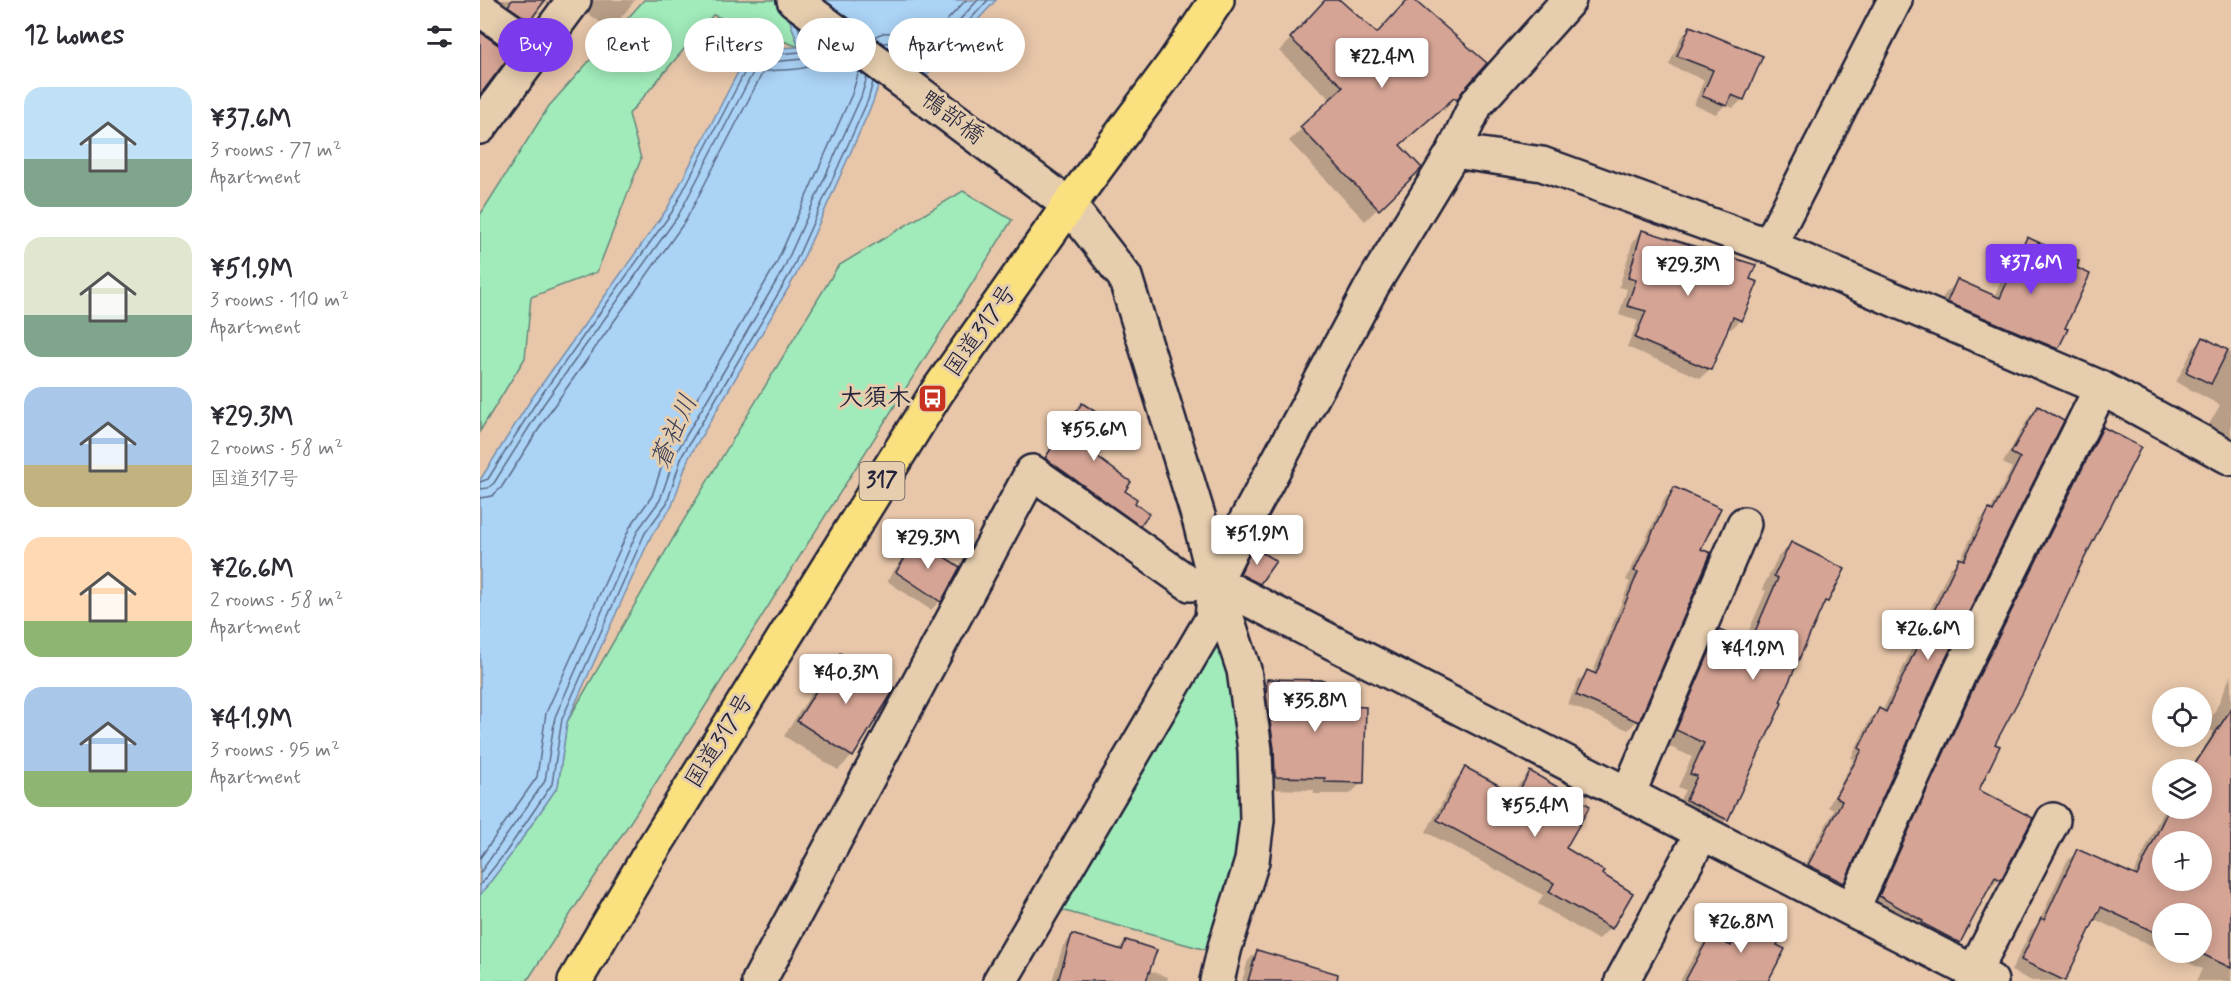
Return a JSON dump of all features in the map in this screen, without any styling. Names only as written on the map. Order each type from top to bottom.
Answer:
[{"type":"highway","name":"国道317号","points":[[575,981],[646,860],[937,392],[1061,199],[1174,63],[1217,0]]},
{"type":"street","points":[[561,18],[574,0]]},
{"type":"street","name":"鴨部橋","points":[[794,0],[1061,199],[1125,277],[1200,522],[1215,582]]},
{"type":"street","points":[[1000,981],[1212,619],[1215,582],[1233,545],[1372,286],[1454,151],[1476,104],[1569,0]]},
{"type":"street","points":[[1769,246],[1895,0]]},
{"type":"street","points":[[480,9],[498,22]]},
{"type":"street","points":[[480,127],[521,72]]},
{"type":"street","points":[[1454,151],[1542,164],[1769,246],[2101,388],[2231,458]]},
{"type":"street","points":[[1853,908],[1961,670],[2101,388]]},
{"type":"street","points":[[759,981],[1032,472],[1190,584],[1215,582],[1629,792],[1702,833],[1853,908],[1982,977],[2053,820]]},
{"type":"street","points":[[1629,792],[1744,524]]},
{"type":"street","points":[[1215,582],[1244,670],[1256,750],[1257,820],[1252,861],[1225,947],[1217,981]]},
{"type":"street","points":[[1622,981],[1702,833]]},
{"type":"green space","points":[[644,0],[783,0],[796,38],[796,46],[784,41],[784,18],[721,18],[713,15],[710,18],[684,18],[684,49],[672,63],[672,18],[628,18]]},
{"type":"green space","points":[[585,66],[585,72],[665,72],[629,114],[641,159],[597,272],[531,297],[525,358],[480,431],[480,215],[549,106]]},
{"type":"green space","points":[[963,191],[1012,220],[692,727],[527,981],[480,981],[480,895],[558,786],[567,722],[679,528],[838,266]]},
{"type":"green space","points":[[1214,631],[1237,705],[1247,859],[1210,951],[1061,910]]},
{"type":"water","name":"蒼社川","points":[[783,0],[996,0],[979,18],[888,18],[888,54],[873,102],[796,275],[688,459],[672,506],[651,536],[567,722],[558,786],[480,895],[480,480],[532,398],[667,209],[738,72],[784,72],[784,48],[796,47],[796,72],[876,72],[876,18],[796,18],[796,38]]},
{"type":"building","points":[[512,0],[545,0],[532,18],[526,18],[508,6]]},
{"type":"building","points":[[1325,0],[1340,0],[1377,33],[1407,0],[1414,0],[1487,63],[1457,100],[1454,98],[1400,145],[1422,168],[1379,210],[1300,127],[1343,87],[1290,38]]},
{"type":"building","points":[[1690,26],[1763,56],[1744,100],[1731,95],[1727,106],[1702,96],[1713,70],[1677,56]]},
{"type":"building","points":[[480,32],[498,45],[498,71],[480,95]]},
{"type":"building","points":[[1642,230],[1756,265],[1750,279],[1758,282],[1742,321],[1733,317],[1711,370],[1635,338],[1646,311],[1627,306],[1636,280],[1628,278]]},
{"type":"building","points":[[2027,237],[2079,261],[2077,268],[2090,274],[2065,328],[2068,329],[2058,349],[1947,302],[1957,279],[2000,298]]},
{"type":"building","points":[[2203,337],[2228,350],[2211,384],[2186,372]]},
{"type":"building","points":[[1082,403],[1117,426],[1097,457],[1131,482],[1125,491],[1137,499],[1135,503],[1149,514],[1140,526],[1045,458]]},
{"type":"building","points":[[2038,406],[2064,421],[1944,662],[1844,883],[1808,865],[1842,801],[1835,797],[1862,750],[1859,748],[1879,708],[1886,712],[1959,558],[1964,560],[1989,509],[1993,511],[2020,458],[2011,453]]},
{"type":"building","points":[[2103,427],[2141,447],[2079,569],[2023,692],[1995,744],[2000,746],[1979,790],[2033,818],[2001,880],[1995,877],[1960,943],[1879,896],[1978,678]]},
{"type":"building","points":[[1674,487],[1721,508],[1701,549],[1711,553],[1639,722],[1576,695],[1587,670],[1596,674],[1638,572],[1634,571]]},
{"type":"building","points":[[917,539],[960,567],[941,602],[896,572]]},
{"type":"building","points":[[1791,542],[1845,569],[1828,602],[1825,601],[1780,702],[1782,703],[1728,820],[1686,800],[1697,776],[1690,774],[1704,743],[1676,730],[1719,630],[1750,643],[1778,578],[1774,576]]},
{"type":"building","points":[[1253,547],[1276,561],[1260,584],[1240,574]]},
{"type":"building","points":[[840,653],[895,688],[853,757],[797,721]]},
{"type":"building","points":[[1267,679],[1324,680],[1323,705],[1366,707],[1364,783],[1325,782],[1325,778],[1275,777],[1274,748],[1266,695]]},
{"type":"building","points":[[2231,709],[2231,968],[2212,959],[2212,903],[2152,903],[2152,931],[2101,907],[2065,981],[2021,960],[2041,918],[2044,920],[2077,849],[2137,876],[2152,844],[2152,891],[2212,891],[2212,831],[2158,831],[2164,819],[2212,819],[2212,759],[2198,759],[2206,747],[2212,747],[2212,738]]},
{"type":"building","points":[[1465,767],[1517,795],[1530,771],[1590,806],[1566,848],[1604,871],[1602,874],[1633,893],[1612,929],[1549,892],[1554,883],[1437,820]]},
{"type":"building","points":[[1750,911],[1785,930],[1777,945],[1785,949],[1768,981],[1685,981],[1710,935],[1731,946]]},
{"type":"building","points":[[1072,934],[1122,950],[1126,940],[1157,950],[1146,981],[1058,981]]},
{"type":"building","points":[[1257,950],[1338,974],[1337,981],[1248,981]]},
{"type":"place","name":"大須木","points":[[932,398]]}]
